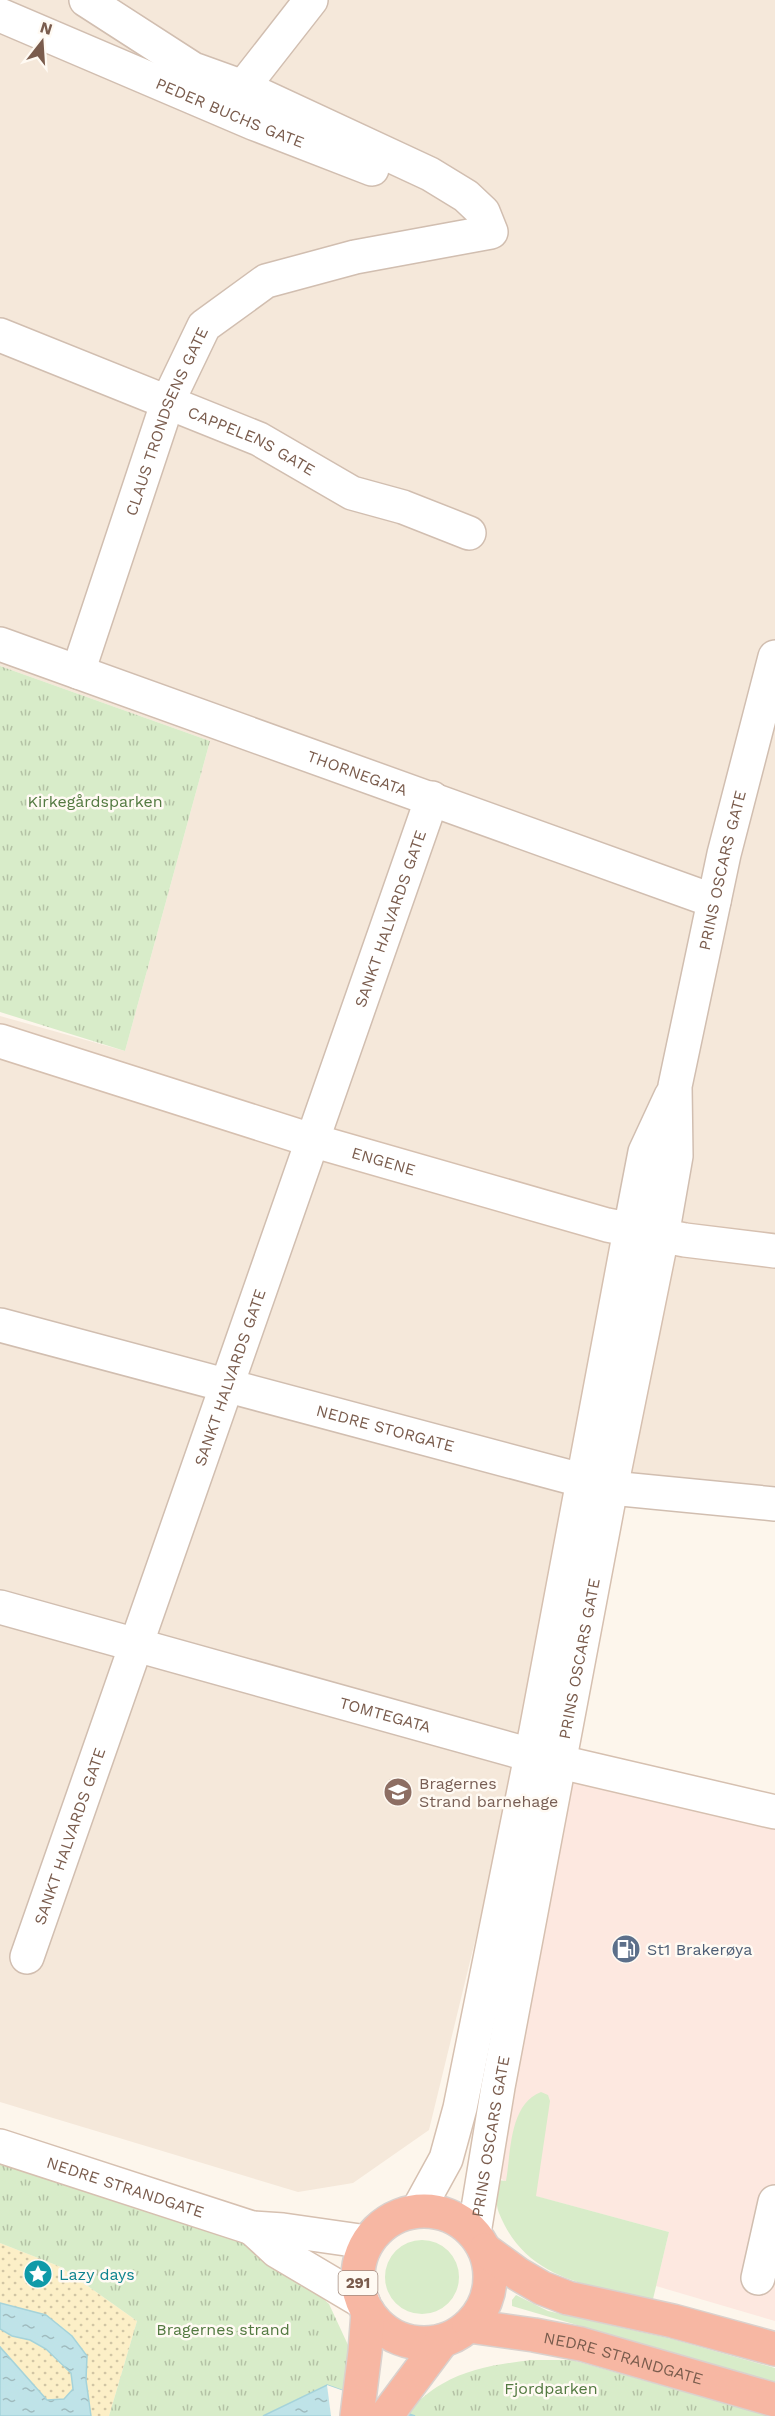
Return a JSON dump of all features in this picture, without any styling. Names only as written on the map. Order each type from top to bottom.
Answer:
[{"type":"highway","name":"291","points":[[358,2406],[365,2307],[358,2282],[359,2262],[367,2242],[381,2226],[398,2215],[418,2210],[439,2212],[458,2219],[518,2274],[542,2288],[568,2298],[674,2321],[775,2349]]},
{"type":"highway","points":[[389,2412],[455,2334],[482,2310],[489,2291],[491,2270],[480,2241]]},
{"type":"highway","name":"291","points":[[365,2307],[378,2325],[392,2335],[408,2341],[425,2343],[455,2334]]},
{"type":"highway","name":"NEDRE STRANDGATE","points":[[455,2334],[534,2335],[581,2344],[775,2400]]},
{"type":"street","name":"PEDER BUCHS GATE","points":[[86,0],[193,69],[243,87],[430,174],[466,196],[483,212],[491,232]]},
{"type":"street","points":[[243,87],[311,0]]},
{"type":"street","name":"PEDER BUCHS GATE","points":[[0,15],[253,123],[427,191],[466,196]]},
{"type":"street","name":"CLAUS TRONDSENS GATE","points":[[78,672],[168,400],[204,326],[266,280],[355,257],[491,232]]},
{"type":"street","name":"CAPPELENS GATE","points":[[0,335],[168,400],[259,439],[352,493],[403,507],[469,533]]},
{"type":"street","name":"THORNEGATA","points":[[0,644],[714,901]]},
{"type":"street","name":"PRINS OSCARS GATE","points":[[480,2241],[498,2087],[546,1759],[597,1484],[630,1230],[645,1152],[675,1086],[745,767],[775,657]]},
{"type":"street","name":"SANKT HALVARDS GATE","points":[[27,1957],[432,798]]},
{"type":"street","name":"ENGENE","points":[[0,1041],[311,1140],[630,1230],[775,1251]]},
{"type":"street","name":"PRINS OSCARS GATE","points":[[597,1484],[662,1236],[676,1156],[675,1086]]},
{"type":"street","name":"NEDRE STORGATE","points":[[0,1325],[597,1484],[775,1504]]},
{"type":"street","name":"TOMTEGATA","points":[[0,1607],[546,1759],[775,1812]]},
{"type":"street","name":"PRINS OSCARS GATE","points":[[418,2210],[446,2159],[454,2134],[546,1759]]},
{"type":"street","name":"NEDRE STRANDGATE","points":[[0,2146],[252,2228],[283,2229],[367,2242]]},
{"type":"street","points":[[758,2278],[775,2202]]},
{"type":"street","name":"NEDRE STRANDGATE","points":[[252,2228],[277,2250],[365,2307]]},
{"type":"shaded area","points":[[0,0],[775,0],[775,1491],[567,1469],[519,1760],[429,2130],[353,2183],[298,2192],[0,2102],[0,1016],[125,1051],[210,741],[0,666]]},
{"type":"shaded area","points":[[561,1763],[775,1812],[775,2321],[656,2286],[669,2232],[535,2196],[506,2182],[485,2167]]},
{"type":"green space","name":"Kirkegårdsparken","points":[[0,666],[210,741],[125,1051],[0,1012]]},
{"type":"green space","points":[[541,2092],[548,2095],[550,2101],[536,2196],[669,2232],[653,2299],[607,2290],[563,2277],[543,2267],[511,2236],[499,2213],[496,2180],[506,2181],[513,2130],[517,2118],[531,2098]]},
{"type":"green space","name":"Bragernes strand","points":[[0,2161],[222,2231],[263,2250],[298,2276],[329,2304],[348,2345],[352,2370],[350,2392],[327,2385],[263,2416],[109,2416],[137,2321],[61,2267],[0,2243]]},
{"type":"green space","points":[[422,2240],[436,2243],[448,2251],[456,2263],[459,2277],[456,2291],[448,2303],[436,2311],[422,2314],[408,2311],[396,2303],[388,2291],[385,2277],[388,2263],[396,2251],[408,2243]]},
{"type":"green space","points":[[516,2295],[548,2311],[672,2339],[775,2368],[775,2383],[512,2306],[512,2300]]},
{"type":"green space","name":"Fjordparken","points":[[531,2360],[572,2360],[770,2416],[415,2416],[405,2412],[437,2387],[463,2374],[497,2365]]},
{"type":"sand","name":"Bragernes strand","points":[[0,2243],[61,2267],[137,2321],[109,2416],[91,2416],[86,2380],[87,2356],[46,2315],[0,2303]]},
{"type":"sand","points":[[0,2329],[12,2336],[30,2340],[46,2349],[71,2373],[73,2390],[64,2399],[47,2400],[0,2347]]},
{"type":"water","points":[[0,2303],[46,2315],[72,2336],[87,2356],[86,2380],[91,2416],[0,2416],[0,2347],[47,2400],[64,2399],[73,2389],[71,2373],[46,2349],[30,2340],[12,2336],[0,2329]]},
{"type":"water","points":[[327,2385],[415,2416],[263,2416]]},
{"type":"pier","points":[[327,2385],[392,2408],[402,2416],[331,2416]]},
{"type":"place","name":"Bragernes Strand barnehage","points":[[398,1792]]},
{"type":"place","name":"St1 Brakerøya","points":[[626,1949]]},
{"type":"place","name":"Lazy days","points":[[38,2274]]}]
